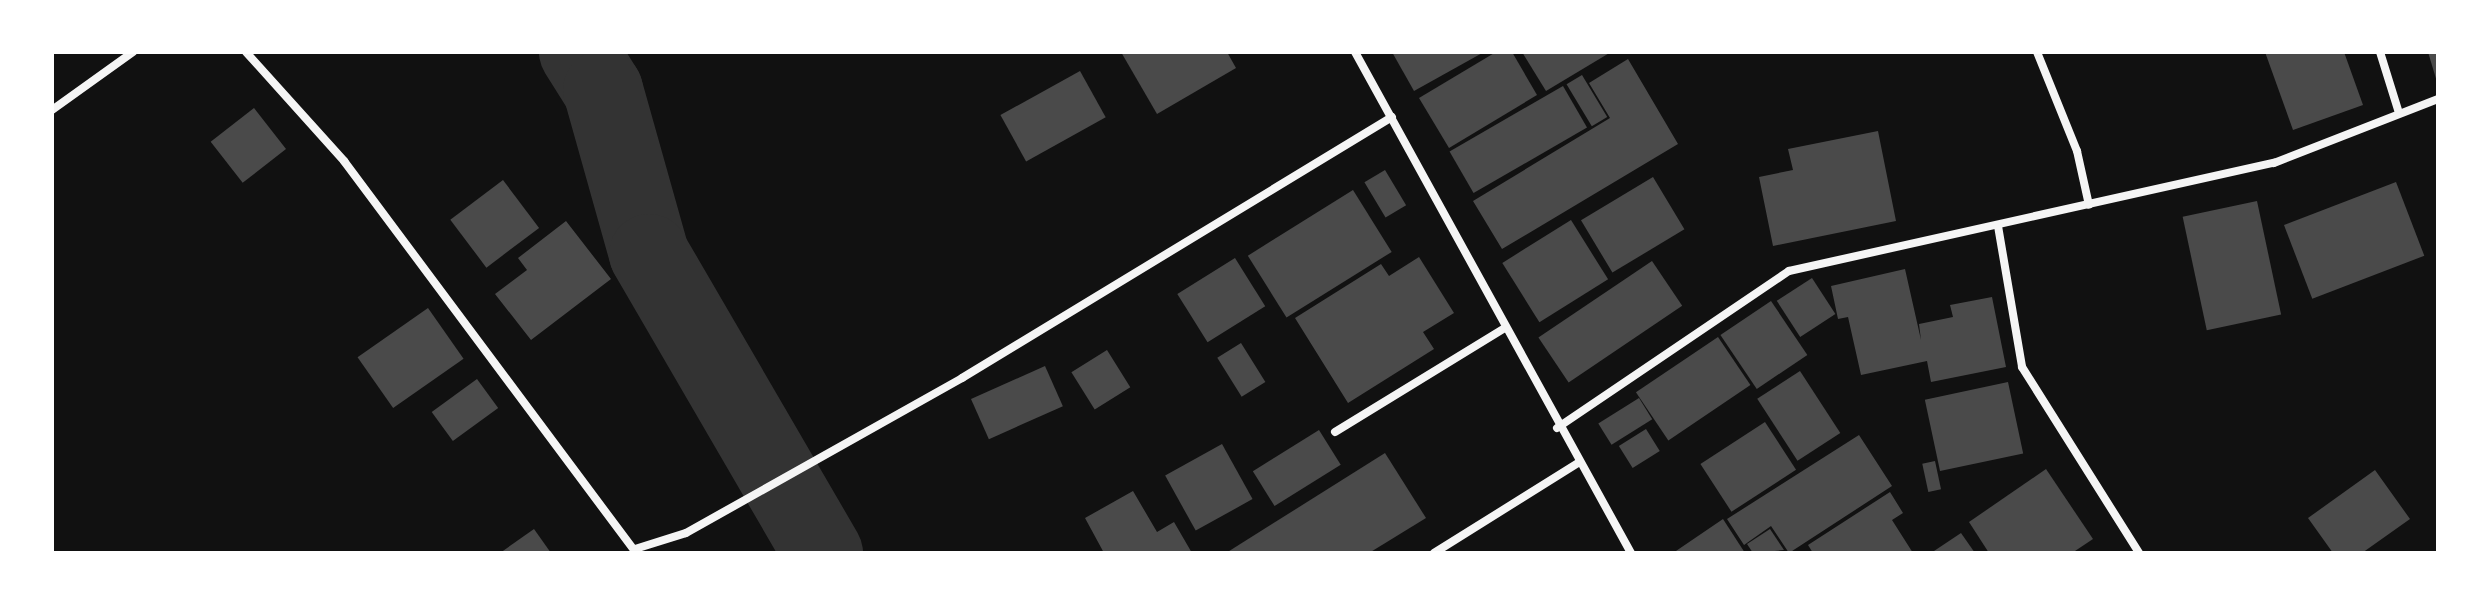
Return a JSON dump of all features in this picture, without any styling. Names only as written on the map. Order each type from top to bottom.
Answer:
[{"type":"street","points":[[52,110],[133,52]]},
{"type":"street","points":[[246,52],[344,161],[635,551],[757,495],[1392,117]]},
{"type":"street","points":[[1355,52],[1557,428],[1631,553]]},
{"type":"street","points":[[2037,52],[2077,151],[2089,205]]},
{"type":"street","points":[[2380,52],[2399,113]]},
{"type":"street","points":[[1557,428],[1789,271],[2274,163],[2438,99]]},
{"type":"street","points":[[1998,226],[2022,367],[2139,553]]},
{"type":"street","points":[[1335,432],[1503,329]]},
{"type":"street","points":[[1434,553],[1578,463]]},
{"type":"building","points":[[1121,52],[1227,52],[1236,68],[1157,114]]},
{"type":"building","points":[[1392,52],[1484,52],[1414,91]]},
{"type":"building","points":[[1496,52],[1512,52],[1537,95],[1449,148],[1419,98]]},
{"type":"building","points":[[1522,52],[1611,52],[1546,91]]},
{"type":"building","points":[[2265,52],[2344,52],[2363,105],[2293,130]]},
{"type":"building","points":[[2428,52],[2438,52],[2437,82]]},
{"type":"building","points":[[1628,59],[1678,144],[1502,249],[1473,201],[1610,118],[1589,83]]},
{"type":"building","points":[[1080,71],[1106,117],[1026,161],[1000,115]]},
{"type":"building","points":[[1582,75],[1607,117],[1592,126],[1567,84]]},
{"type":"building","points":[[1563,86],[1587,128],[1474,193],[1450,152]]},
{"type":"building","points":[[254,108],[286,149],[243,183],[211,142]]},
{"type":"building","points":[[1878,131],[1896,221],[1773,246],[1759,177],[1793,170],[1788,149]]},
{"type":"building","points":[[1385,170],[1406,205],[1386,218],[1364,182]]},
{"type":"building","points":[[1653,177],[1684,229],[1612,273],[1581,220]]},
{"type":"building","points":[[503,180],[539,228],[486,268],[450,220]]},
{"type":"building","points":[[2396,182],[2424,256],[2312,299],[2284,225]]},
{"type":"building","points":[[1353,190],[1392,252],[1287,318],[1248,256]]},
{"type":"building","points":[[2257,201],[2281,314],[2207,330],[2183,217]]},
{"type":"building","points":[[1571,220],[1608,279],[1539,322],[1502,263]]},
{"type":"building","points":[[566,221],[611,279],[531,340],[495,294],[527,270],[518,258]]},
{"type":"building","points":[[1419,257],[1454,313],[1423,332],[1434,349],[1348,403],[1295,318],[1381,264],[1389,276]]},
{"type":"building","points":[[1235,258],[1265,306],[1208,342],[1177,294]]},
{"type":"building","points":[[1652,261],[1682,306],[1569,382],[1538,338]]},
{"type":"building","points":[[1905,269],[1921,340],[1919,324],[1953,317],[1950,305],[1992,297],[2006,367],[1931,382],[1927,361],[1861,375],[1848,317],[1838,319],[1831,286]]},
{"type":"building","points":[[1812,278],[1835,314],[1800,337],[1777,301]]},
{"type":"building","points":[[1771,301],[1807,355],[1757,389],[1720,335]]},
{"type":"building","points":[[428,308],[464,359],[393,408],[358,357]]},
{"type":"building","points":[[1718,337],[1750,385],[1668,440],[1636,392]]},
{"type":"building","points":[[1241,343],[1265,382],[1242,397],[1217,358]]},
{"type":"building","points":[[1107,350],[1130,387],[1095,410],[1071,372]]},
{"type":"building","points":[[1045,366],[1063,406],[989,439],[971,399]]},
{"type":"building","points":[[1800,371],[1840,433],[1798,461],[1757,399]]},
{"type":"building","points":[[477,379],[498,408],[453,441],[432,412]]},
{"type":"building","points":[[2008,382],[2023,453],[1940,471],[1925,400]]},
{"type":"building","points":[[1639,398],[1652,419],[1612,445],[1598,423]]},
{"type":"building","points":[[1765,422],[1796,470],[1731,512],[1700,464]]},
{"type":"building","points":[[1646,429],[1660,451],[1633,468],[1619,446]]},
{"type":"building","points":[[1319,430],[1341,465],[1275,506],[1253,471]]},
{"type":"building","points":[[1859,435],[1892,486],[1789,553],[1771,526],[1744,545],[1727,519]]},
{"type":"building","points":[[1222,444],[1253,499],[1196,531],[1165,476]]},
{"type":"building","points":[[1385,453],[1426,518],[1369,553],[1226,553]]},
{"type":"building","points":[[1935,461],[1941,489],[1928,492],[1922,464]]},
{"type":"building","points":[[2046,469],[2093,539],[2072,553],[1989,553],[1969,522]]},
{"type":"building","points":[[2375,470],[2410,519],[2362,553],[2333,553],[2308,518]]},
{"type":"building","points":[[1133,491],[1157,532],[1174,522],[1192,553],[1104,553],[1085,518]]},
{"type":"building","points":[[1890,492],[1903,513],[1892,520],[1913,553],[1813,553],[1808,545]]},
{"type":"building","points":[[1723,519],[1745,553],[1673,553]]},
{"type":"building","points":[[534,529],[551,553],[500,553]]},
{"type":"building","points":[[1770,529],[1784,550],[1753,553],[1747,544]]},
{"type":"building","points":[[1961,533],[1975,553],[1931,553]]},
{"type":"waterway","points":[[579,52],[603,90],[649,254],[823,553]]}]
